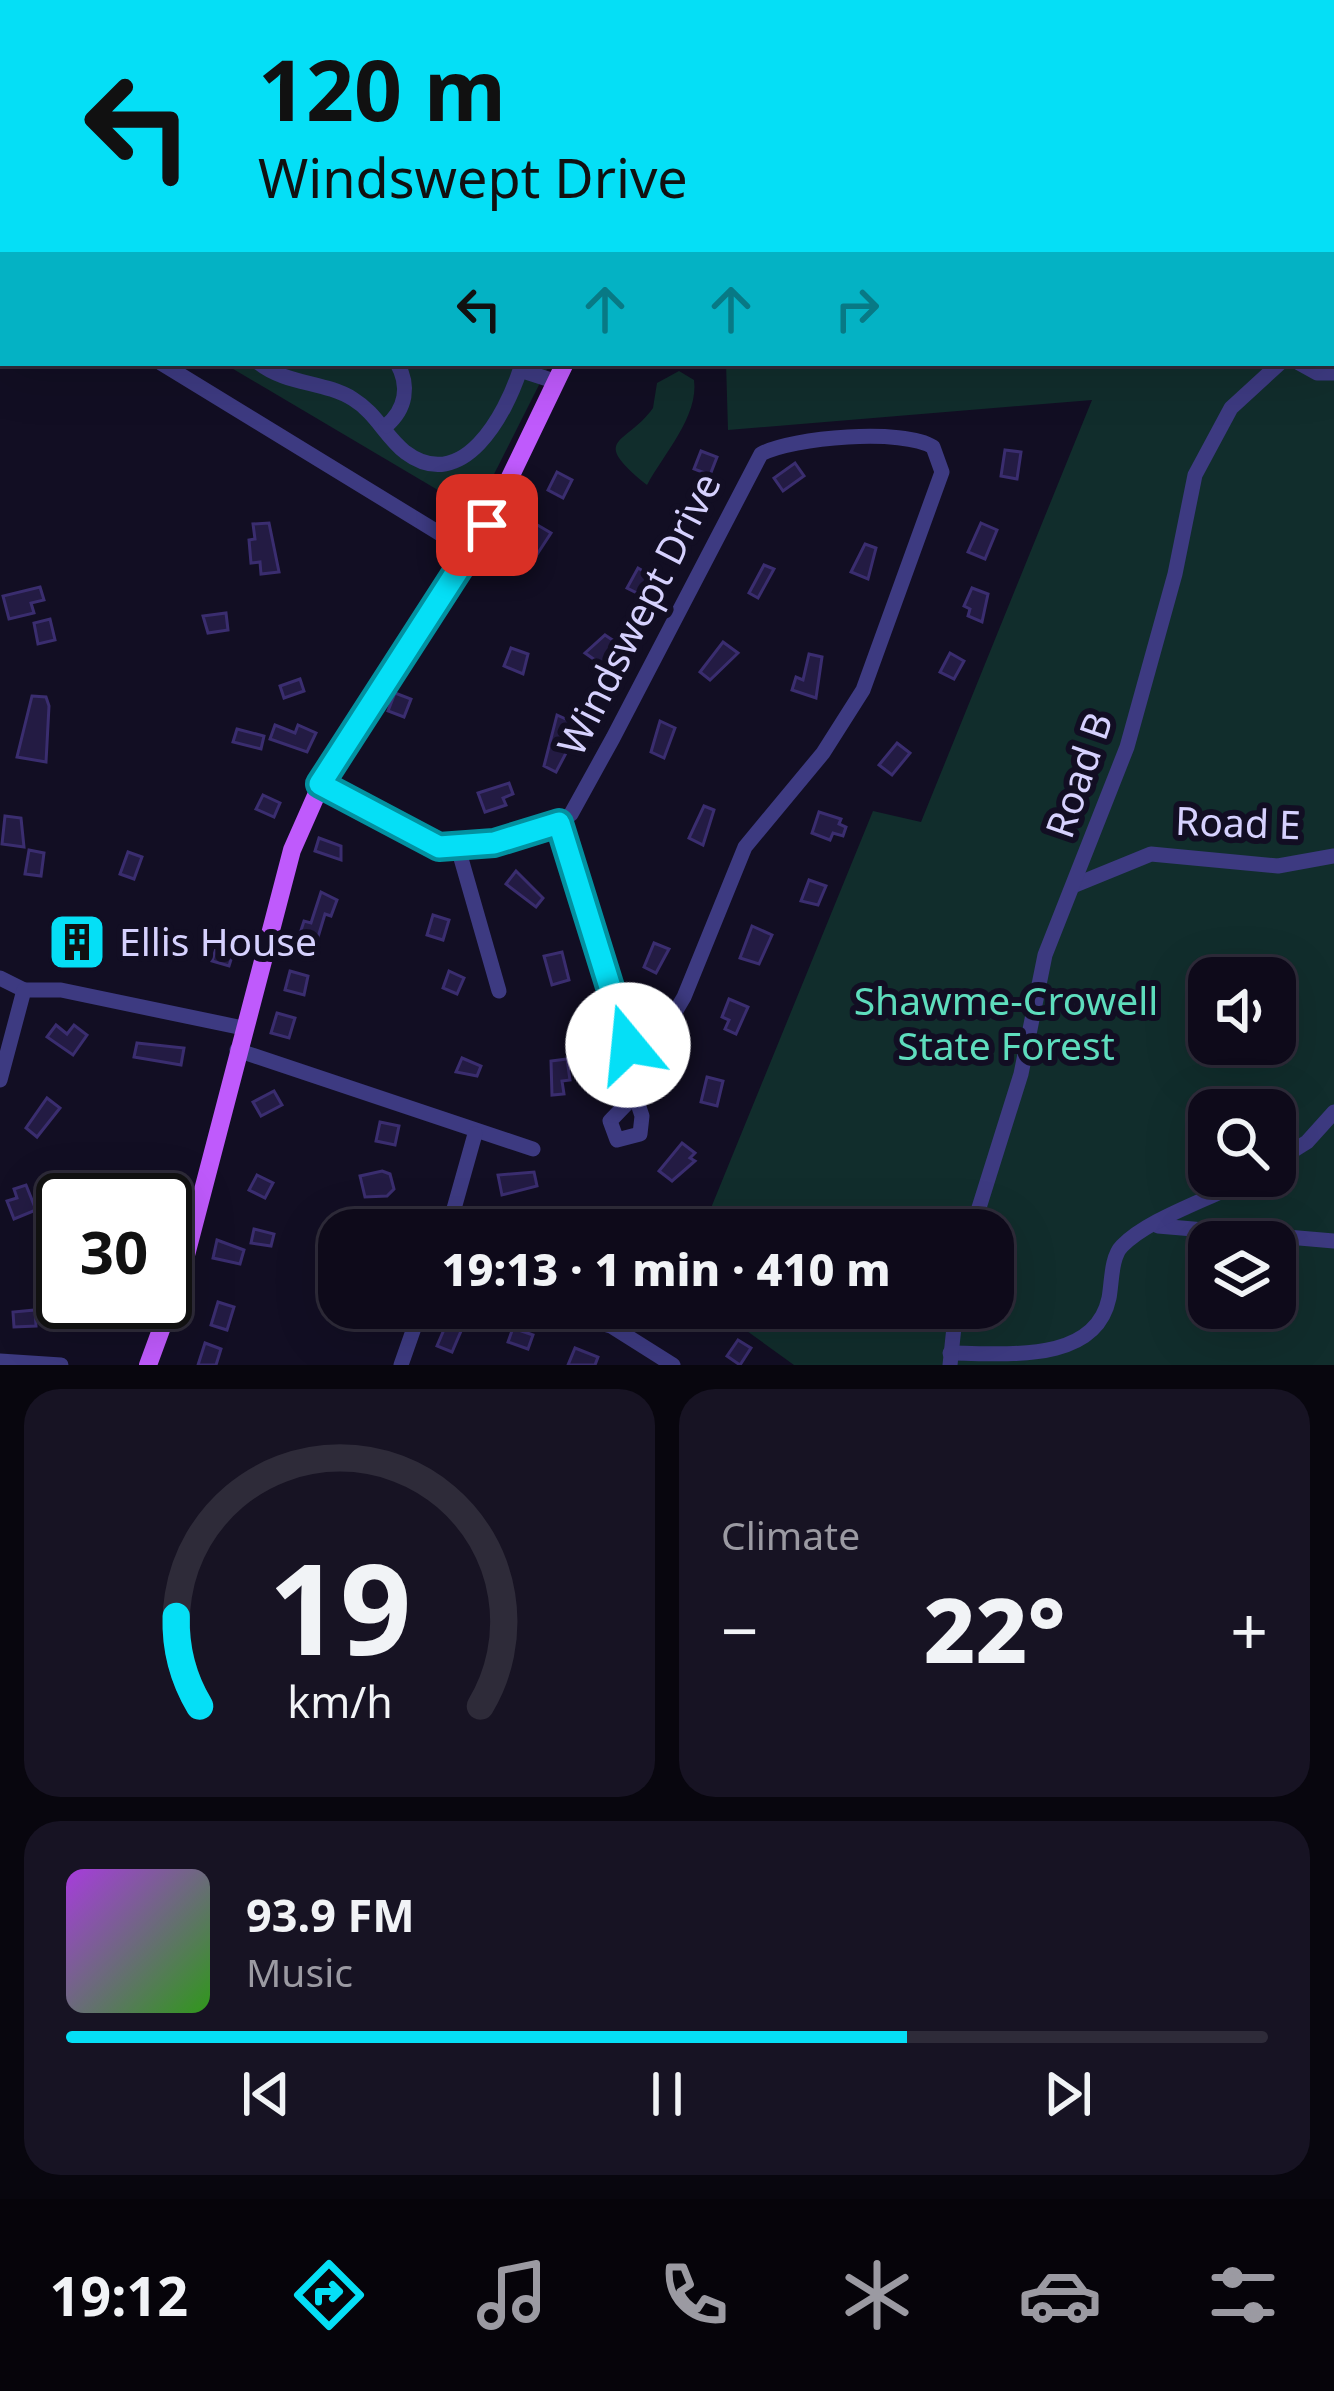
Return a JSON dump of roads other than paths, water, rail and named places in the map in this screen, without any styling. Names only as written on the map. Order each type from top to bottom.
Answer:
[{"type":"main road","points":[[148,1365],[180,1278],[292,850],[320,784],[470,552],[526,453],[565,366]]},
{"type":"street","points":[[166,366],[470,552]]},
{"type":"street","points":[[265,366],[293,381],[348,395],[386,426],[406,452],[422,460],[453,460],[470,453],[494,428],[520,366],[557,382]]},
{"type":"street","points":[[386,426],[396,417],[406,389],[398,366]]},
{"type":"street","name":"Road B","points":[[979,1209],[1021,1074],[1045,955],[1127,747],[1175,574],[1195,475],[1232,408],[1277,366]]},
{"type":"street","points":[[1304,366],[1334,374]]},
{"type":"street","name":"Windswept Drive","points":[[915,439],[933,447],[942,472],[863,690],[823,753],[745,847],[683,997],[635,1087],[559,823],[571,814],[623,720],[761,454],[776,446],[816,440],[915,439]]},
{"type":"street","points":[[320,784],[439,847],[458,848],[559,823]]},
{"type":"street","points":[[458,848],[499,991]]},
{"type":"street","name":"Road E","points":[[1075,886],[1151,854],[1278,866],[1334,856]]},
{"type":"street","points":[[0,978],[25,990],[61,990],[243,1028]]},
{"type":"street","points":[[0,1079],[25,990]]},
{"type":"street","points":[[237,1050],[300,1076],[473,1128],[454,1209]]},
{"type":"street","points":[[1296,1149],[1334,1112]]},
{"type":"street","points":[[475,1134],[532,1149]]},
{"type":"street","points":[[954,1329],[950,1359],[1042,1351],[1092,1332],[1104,1319],[1117,1250],[1211,1197]]},
{"type":"street","points":[[1155,1226],[1334,1241]]},
{"type":"street","points":[[401,1365],[414,1329]]},
{"type":"street","points":[[615,1329],[673,1365]]},
{"type":"street","points":[[0,1361],[61,1365]]},
{"type":"place","name":"Ellis House","points":[[77,942]]},
{"type":"park label","name":"Shawme-Crowell State Forest","points":[[1006,1024]]}]
